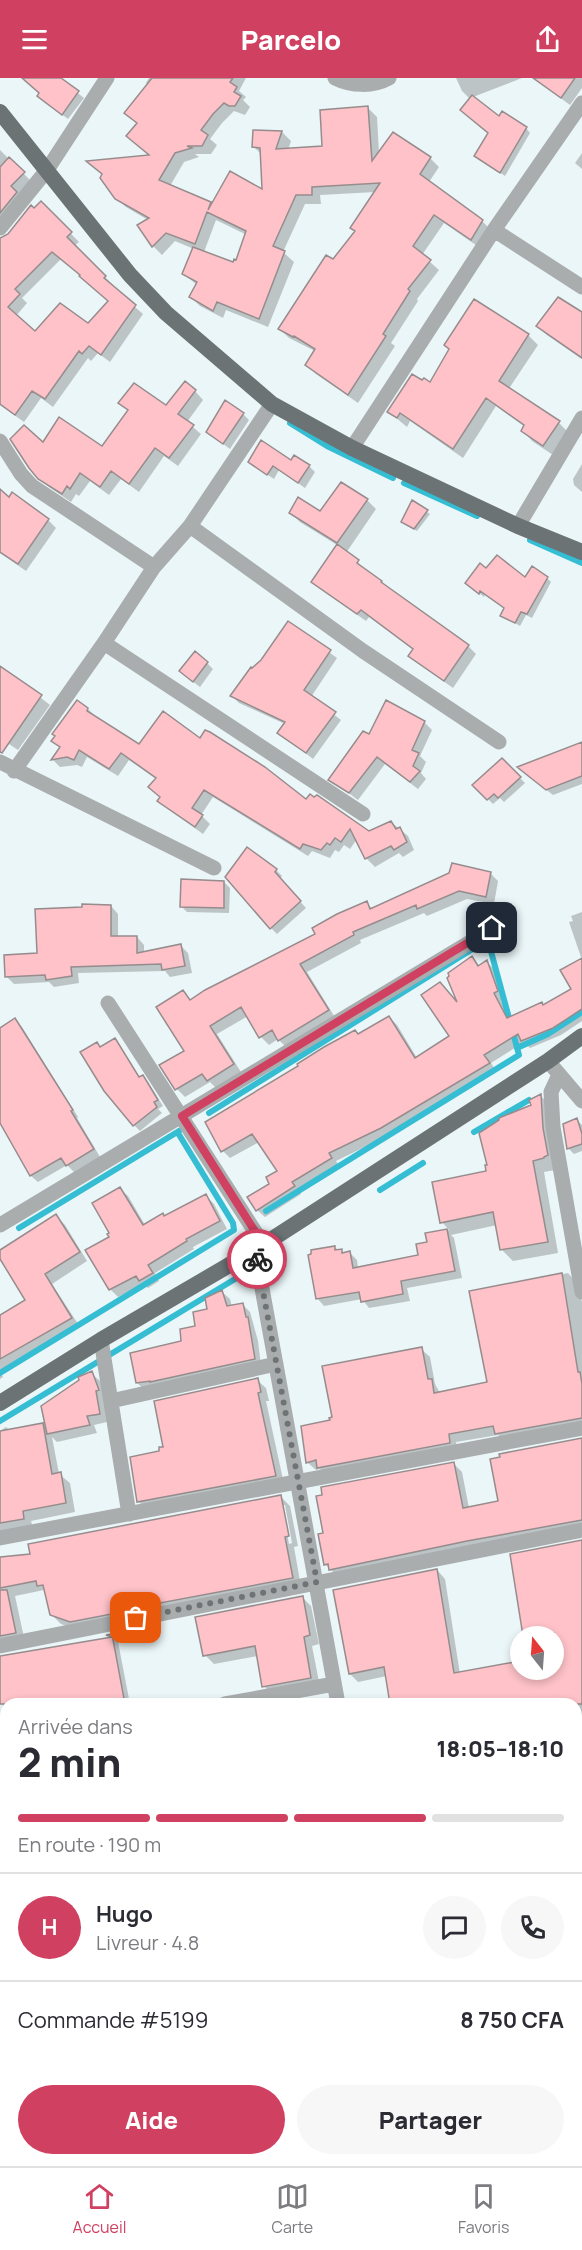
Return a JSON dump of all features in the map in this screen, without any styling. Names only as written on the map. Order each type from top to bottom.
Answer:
[{"type":"main road","points":[[0,112],[130,275],[166,312],[272,404],[352,448],[518,526],[582,552]]},
{"type":"main road","points":[[0,1403],[100,1340],[259,1247],[548,1061],[582,1036]]},
{"type":"street","points":[[0,228],[47,170],[107,78]]},
{"type":"street","points":[[335,78],[358,85],[389,78]]},
{"type":"street","points":[[352,448],[494,230],[582,102]]},
{"type":"street","points":[[494,230],[582,287]]},
{"type":"street","points":[[14,771],[104,644],[154,567],[190,526],[272,404]]},
{"type":"street","points":[[518,526],[582,418]]},
{"type":"street","points":[[0,441],[21,474],[32,486],[154,567]]},
{"type":"street","points":[[190,526],[363,651],[499,741]]},
{"type":"street","points":[[104,644],[363,814]]},
{"type":"street","points":[[0,762],[14,771],[214,868]]},
{"type":"street","points":[[0,1225],[492,928]]},
{"type":"street","points":[[108,1002],[182,1116],[259,1247],[276,1364],[337,1698]]},
{"type":"street","points":[[548,1061],[582,1101]]},
{"type":"street","points":[[559,1075],[551,1092],[553,1127],[582,1292]]},
{"type":"street","points":[[100,1340],[129,1514]]},
{"type":"street","points":[[111,1401],[276,1364]]},
{"type":"street","points":[[0,1538],[582,1428]]},
{"type":"street","points":[[0,1646],[582,1530]]},
{"type":"street","points":[[258,1698],[334,1684]]},
{"type":"building","points":[[22,78],[61,78],[79,91],[62,115],[37,96],[39,93]]},
{"type":"building","points":[[152,78],[233,78],[230,82],[237,87],[234,92],[241,96],[235,106],[224,103],[213,114],[201,130],[208,135],[202,146],[187,146],[192,148],[175,153],[159,180],[211,202],[208,210],[230,171],[262,189],[260,148],[252,147],[253,130],[282,131],[276,149],[322,146],[320,110],[368,106],[372,161],[393,132],[431,157],[420,174],[483,220],[471,240],[434,215],[413,246],[431,260],[408,289],[410,291],[383,334],[386,336],[348,395],[305,365],[315,349],[278,329],[326,255],[333,259],[355,231],[350,228],[380,183],[312,187],[312,195],[296,195],[273,246],[285,251],[259,319],[217,302],[213,311],[189,297],[197,282],[182,274],[193,247],[233,262],[234,259],[236,260],[246,231],[207,212],[195,244],[166,233],[152,247],[137,225],[149,218],[115,199],[100,178],[102,174],[86,161],[149,155],[126,136],[137,123],[124,113]]},
{"type":"building","points":[[533,78],[575,78],[561,98]]},
{"type":"building","points":[[472,95],[499,116],[502,111],[527,127],[500,173],[474,156],[488,133],[460,110]]},
{"type":"building","points":[[9,157],[25,172],[11,186],[17,192],[0,213],[0,167]]},
{"type":"building","points":[[41,201],[72,232],[67,237],[106,276],[104,278],[136,305],[101,355],[89,346],[82,354],[79,351],[45,399],[32,391],[15,415],[0,404],[0,238],[8,234],[31,205],[34,208]],"holes":[[[52,252],[108,301],[88,323],[60,303],[35,331],[8,307],[20,294],[15,289]]]},
{"type":"building","points":[[558,297],[582,312],[582,358],[536,326]]},
{"type":"building","points":[[474,299],[529,334],[499,381],[560,421],[543,446],[521,431],[524,425],[486,398],[453,449],[400,413],[397,418],[387,412],[412,374],[430,382],[449,349],[444,345]]},
{"type":"building","points":[[185,381],[196,390],[178,414],[194,425],[169,458],[155,448],[129,484],[111,471],[100,487],[80,473],[70,489],[67,486],[62,494],[38,479],[10,439],[24,425],[43,442],[59,417],[102,446],[128,410],[118,403],[134,383],[166,405]]},
{"type":"building","points":[[225,400],[244,413],[223,444],[206,432]]},
{"type":"building","points":[[261,440],[291,460],[294,455],[310,465],[298,483],[273,466],[267,475],[248,462]]},
{"type":"building","points":[[341,482],[368,499],[337,543],[289,513],[298,497],[320,511]]},
{"type":"building","points":[[0,489],[9,497],[12,492],[49,519],[18,564],[0,552]]},
{"type":"building","points":[[412,500],[428,510],[414,529],[401,522]]},
{"type":"building","points":[[337,544],[359,560],[357,563],[381,582],[469,645],[444,681],[408,656],[413,649],[361,610],[357,614],[311,582]]},
{"type":"building","points":[[497,555],[525,577],[532,566],[548,577],[527,614],[521,612],[515,623],[500,616],[504,608],[465,583],[480,563],[486,568]]},
{"type":"building","points":[[288,621],[331,650],[304,690],[336,712],[306,753],[277,733],[285,722],[230,696],[251,667],[261,660]]},
{"type":"building","points":[[195,651],[208,662],[193,682],[179,671]]},
{"type":"building","points":[[0,666],[42,695],[2,753],[0,752]]},
{"type":"building","points":[[77,700],[88,708],[87,711],[139,744],[163,711],[200,738],[205,730],[210,732],[265,767],[306,799],[310,794],[314,797],[317,795],[369,831],[391,821],[396,829],[400,827],[407,842],[394,850],[391,846],[365,859],[350,829],[341,842],[335,838],[330,845],[327,843],[321,850],[303,844],[300,849],[204,790],[192,808],[203,815],[195,827],[157,801],[160,797],[148,787],[156,778],[121,753],[109,769],[79,750],[74,760],[67,757],[51,760],[60,747],[51,741],[55,736],[52,734]]},
{"type":"building","points":[[386,700],[425,721],[412,750],[419,753],[413,766],[420,771],[410,782],[377,757],[349,793],[328,780],[363,731],[369,734]]},
{"type":"building","points":[[582,742],[582,776],[546,790],[517,767]]},
{"type":"building","points":[[502,758],[521,777],[498,798],[494,794],[487,800],[472,785]]},
{"type":"building","points":[[247,847],[277,869],[275,872],[301,901],[270,929],[225,877]]},
{"type":"building","points":[[452,863],[491,872],[486,897],[459,891],[417,909],[416,905],[353,932],[354,935],[300,964],[329,1010],[278,1041],[272,1030],[259,1038],[241,1007],[210,1026],[234,1064],[207,1081],[202,1074],[175,1090],[159,1065],[184,1051],[156,1007],[183,990],[190,1000],[205,990],[315,934],[312,928],[337,914],[367,901],[370,909],[449,873]]},
{"type":"building","points":[[181,879],[224,881],[224,908],[180,907]]},
{"type":"building","points":[[82,904],[111,905],[111,936],[137,936],[137,953],[181,944],[185,966],[162,970],[161,964],[71,967],[72,976],[46,980],[45,975],[5,977],[4,955],[37,953],[35,909],[82,907]]},
{"type":"building","points":[[472,956],[478,966],[487,960],[498,991],[494,993],[507,1018],[542,1002],[543,1005],[571,989],[560,970],[582,958],[582,1009],[553,1028],[521,1041],[518,1034],[484,1055],[490,1063],[381,1128],[329,1153],[332,1158],[292,1182],[295,1186],[256,1211],[247,1197],[269,1184],[266,1177],[277,1171],[252,1134],[221,1152],[205,1122],[298,1066],[297,1064],[324,1047],[355,1030],[358,1034],[389,1016],[415,1058],[449,1036],[421,995],[440,982],[457,1002],[447,978],[448,973]]},
{"type":"building","points":[[15,1018],[73,1110],[71,1111],[94,1149],[66,1166],[61,1158],[30,1176],[0,1123],[0,1028]]},
{"type":"building","points":[[115,1038],[139,1077],[143,1075],[158,1100],[154,1102],[157,1107],[133,1126],[104,1091],[80,1052],[97,1042],[100,1047]]},
{"type":"building","points":[[541,1094],[543,1128],[548,1155],[533,1161],[548,1242],[500,1250],[493,1212],[440,1223],[432,1182],[486,1171],[485,1165],[487,1165],[479,1133],[499,1118],[531,1105],[529,1100]]},
{"type":"building","points":[[577,1118],[582,1134],[582,1144],[567,1149],[563,1124]]},
{"type":"building","points":[[120,1187],[143,1225],[163,1213],[164,1216],[206,1194],[220,1221],[186,1239],[187,1241],[148,1265],[153,1273],[139,1281],[136,1276],[109,1290],[85,1250],[109,1237],[92,1203]]},
{"type":"building","points":[[56,1214],[80,1252],[45,1274],[72,1318],[0,1359],[0,1315],[25,1300],[0,1259],[0,1250]]},
{"type":"building","points":[[447,1229],[455,1271],[401,1281],[403,1294],[361,1302],[359,1292],[316,1299],[308,1255],[311,1254],[311,1250],[335,1246],[335,1250],[342,1249],[342,1253],[350,1251],[353,1268],[418,1255],[416,1244],[427,1242],[425,1233]]},
{"type":"building","points":[[562,1273],[578,1372],[580,1372],[582,1384],[582,1418],[495,1434],[493,1426],[449,1434],[450,1443],[317,1468],[316,1460],[306,1463],[301,1426],[330,1420],[329,1418],[332,1417],[322,1366],[422,1347],[428,1379],[432,1379],[434,1393],[487,1382],[469,1291]]},
{"type":"building","points":[[222,1290],[227,1306],[243,1303],[246,1317],[248,1317],[255,1359],[136,1383],[130,1353],[181,1341],[180,1329],[195,1326],[193,1312],[207,1309],[205,1298]]},
{"type":"building","points":[[92,1371],[99,1390],[96,1391],[100,1414],[87,1416],[90,1425],[47,1434],[41,1406],[79,1380],[78,1377]]},
{"type":"building","points":[[258,1378],[261,1392],[258,1393],[276,1476],[137,1502],[130,1457],[159,1451],[159,1447],[163,1447],[154,1401]]},
{"type":"building","points":[[43,1423],[52,1474],[61,1472],[66,1503],[23,1511],[24,1519],[0,1523],[0,1431]]},
{"type":"building","points":[[582,1438],[582,1520],[329,1570],[328,1564],[324,1565],[318,1534],[323,1533],[316,1496],[322,1495],[321,1487],[454,1462],[463,1508],[498,1501],[490,1459],[500,1457],[499,1454]]},
{"type":"building","points":[[281,1495],[289,1536],[285,1537],[293,1578],[70,1622],[50,1615],[43,1585],[37,1586],[36,1581],[0,1588],[0,1557],[30,1554],[28,1544]]},
{"type":"building","points":[[582,1540],[582,1698],[389,1698],[384,1667],[349,1674],[333,1590],[437,1569],[454,1673],[510,1663],[510,1680],[564,1680],[564,1626],[521,1626],[510,1554]]},
{"type":"building","points":[[0,1590],[7,1590],[16,1633],[0,1636]]},
{"type":"building","points":[[303,1596],[310,1635],[304,1637],[311,1678],[262,1687],[255,1646],[203,1656],[195,1617]]},
{"type":"building","points":[[112,1634],[124,1698],[0,1698],[0,1656],[112,1637],[106,1635]]},
{"type":"waterway","points":[[290,423],[327,446],[393,478]]},
{"type":"waterway","points":[[404,483],[477,516]]},
{"type":"waterway","points":[[530,540],[582,563]]},
{"type":"waterway","points":[[266,1211],[519,1055],[479,907]]},
{"type":"waterway","points":[[209,1113],[471,950]]},
{"type":"waterway","points":[[517,1048],[548,1034],[582,1012]]},
{"type":"waterway","points":[[474,1132],[529,1100]]},
{"type":"waterway","points":[[19,1228],[179,1131]]},
{"type":"waterway","points":[[0,1373],[234,1230],[233,1223],[178,1133]]},
{"type":"waterway","points":[[380,1190],[423,1163]]},
{"type":"waterway","points":[[0,1421],[235,1279]]},
{"type":"way so far","points":[[136,1618],[317,1582],[257,1259]]},
{"type":"route","points":[[257,1259],[255,1250],[263,1244],[182,1116],[492,928]]}]
